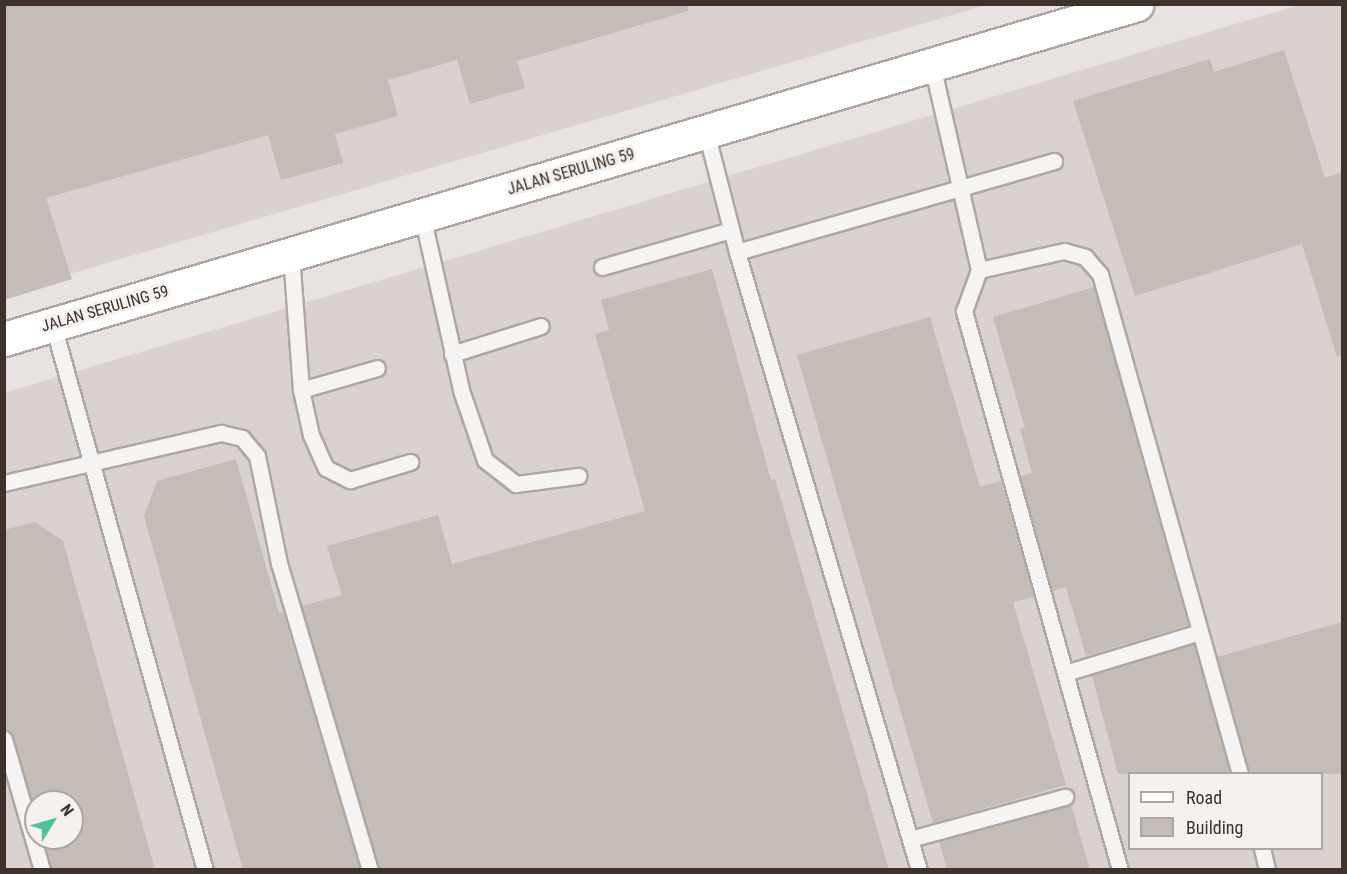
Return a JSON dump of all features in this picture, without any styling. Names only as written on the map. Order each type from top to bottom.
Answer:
[{"type":"main road","name":"JALAN SERULING 59","points":[[4,339],[1137,4]]},
{"type":"lane","points":[[932,65],[979,270],[964,311],[1120,870]]},
{"type":"lane","points":[[706,132],[736,252],[919,870]]},
{"type":"lane","points":[[736,252],[1054,161]]},
{"type":"lane","points":[[422,215],[452,354],[485,460],[516,484],[578,476]]},
{"type":"lane","points":[[602,267],[731,231]]},
{"type":"lane","points":[[979,270],[1064,251],[1085,257],[1100,274],[1239,772]]},
{"type":"lane","points":[[291,254],[301,390],[311,435],[326,468],[350,480],[410,462]]},
{"type":"lane","points":[[53,325],[205,870]]},
{"type":"lane","points":[[452,354],[541,326]]},
{"type":"lane","points":[[301,390],[377,368]]},
{"type":"lane","points":[[4,483],[92,466],[221,433],[242,438],[257,456],[279,563],[370,870]]},
{"type":"lane","points":[[1065,673],[1200,632]]},
{"type":"lane","points":[[4,739],[42,870]]},
{"type":"lane","points":[[910,839],[1065,797]]},
{"type":"lane","points":[[1262,850],[1268,870]]},
{"type":"shaded area","points":[[5,5],[986,5],[5,293]]},
{"type":"shaded area","points":[[1299,5],[1342,5],[1342,869],[5,869],[4,393]]},
{"type":"building","points":[[4,4],[687,4],[688,11],[517,61],[525,88],[470,104],[457,60],[388,80],[398,116],[335,134],[343,163],[281,180],[268,135],[46,198],[72,279],[4,300]]},
{"type":"building","points":[[1284,50],[1325,178],[1342,172],[1342,356],[1337,357],[1302,244],[1135,296],[1073,101],[1210,59],[1214,72]]},
{"type":"building","points":[[712,269],[771,480],[775,479],[889,870],[379,870],[302,606],[342,595],[327,546],[438,515],[452,564],[645,511],[595,334],[609,330],[601,300]]},
{"type":"building","points":[[1094,287],[1188,625],[1086,656],[1066,587],[1052,591],[1020,476],[1032,473],[1020,429],[1025,428],[993,317]]},
{"type":"building","points":[[930,317],[980,487],[1001,481],[1034,597],[1013,602],[1066,785],[933,823],[797,355]]},
{"type":"building","points":[[236,459],[279,613],[283,612],[360,870],[243,870],[144,516],[157,481]]},
{"type":"building","points":[[35,522],[63,541],[155,870],[51,870],[46,850],[84,850],[84,790],[29,790],[13,736],[4,727],[4,530]]},
{"type":"building","points":[[1342,622],[1342,774],[1248,772],[1217,657]]},
{"type":"building","points":[[1194,644],[1229,772],[1128,772],[1128,774],[1118,774],[1092,675]]},
{"type":"building","points":[[1071,805],[1090,870],[947,870],[939,841]]}]
